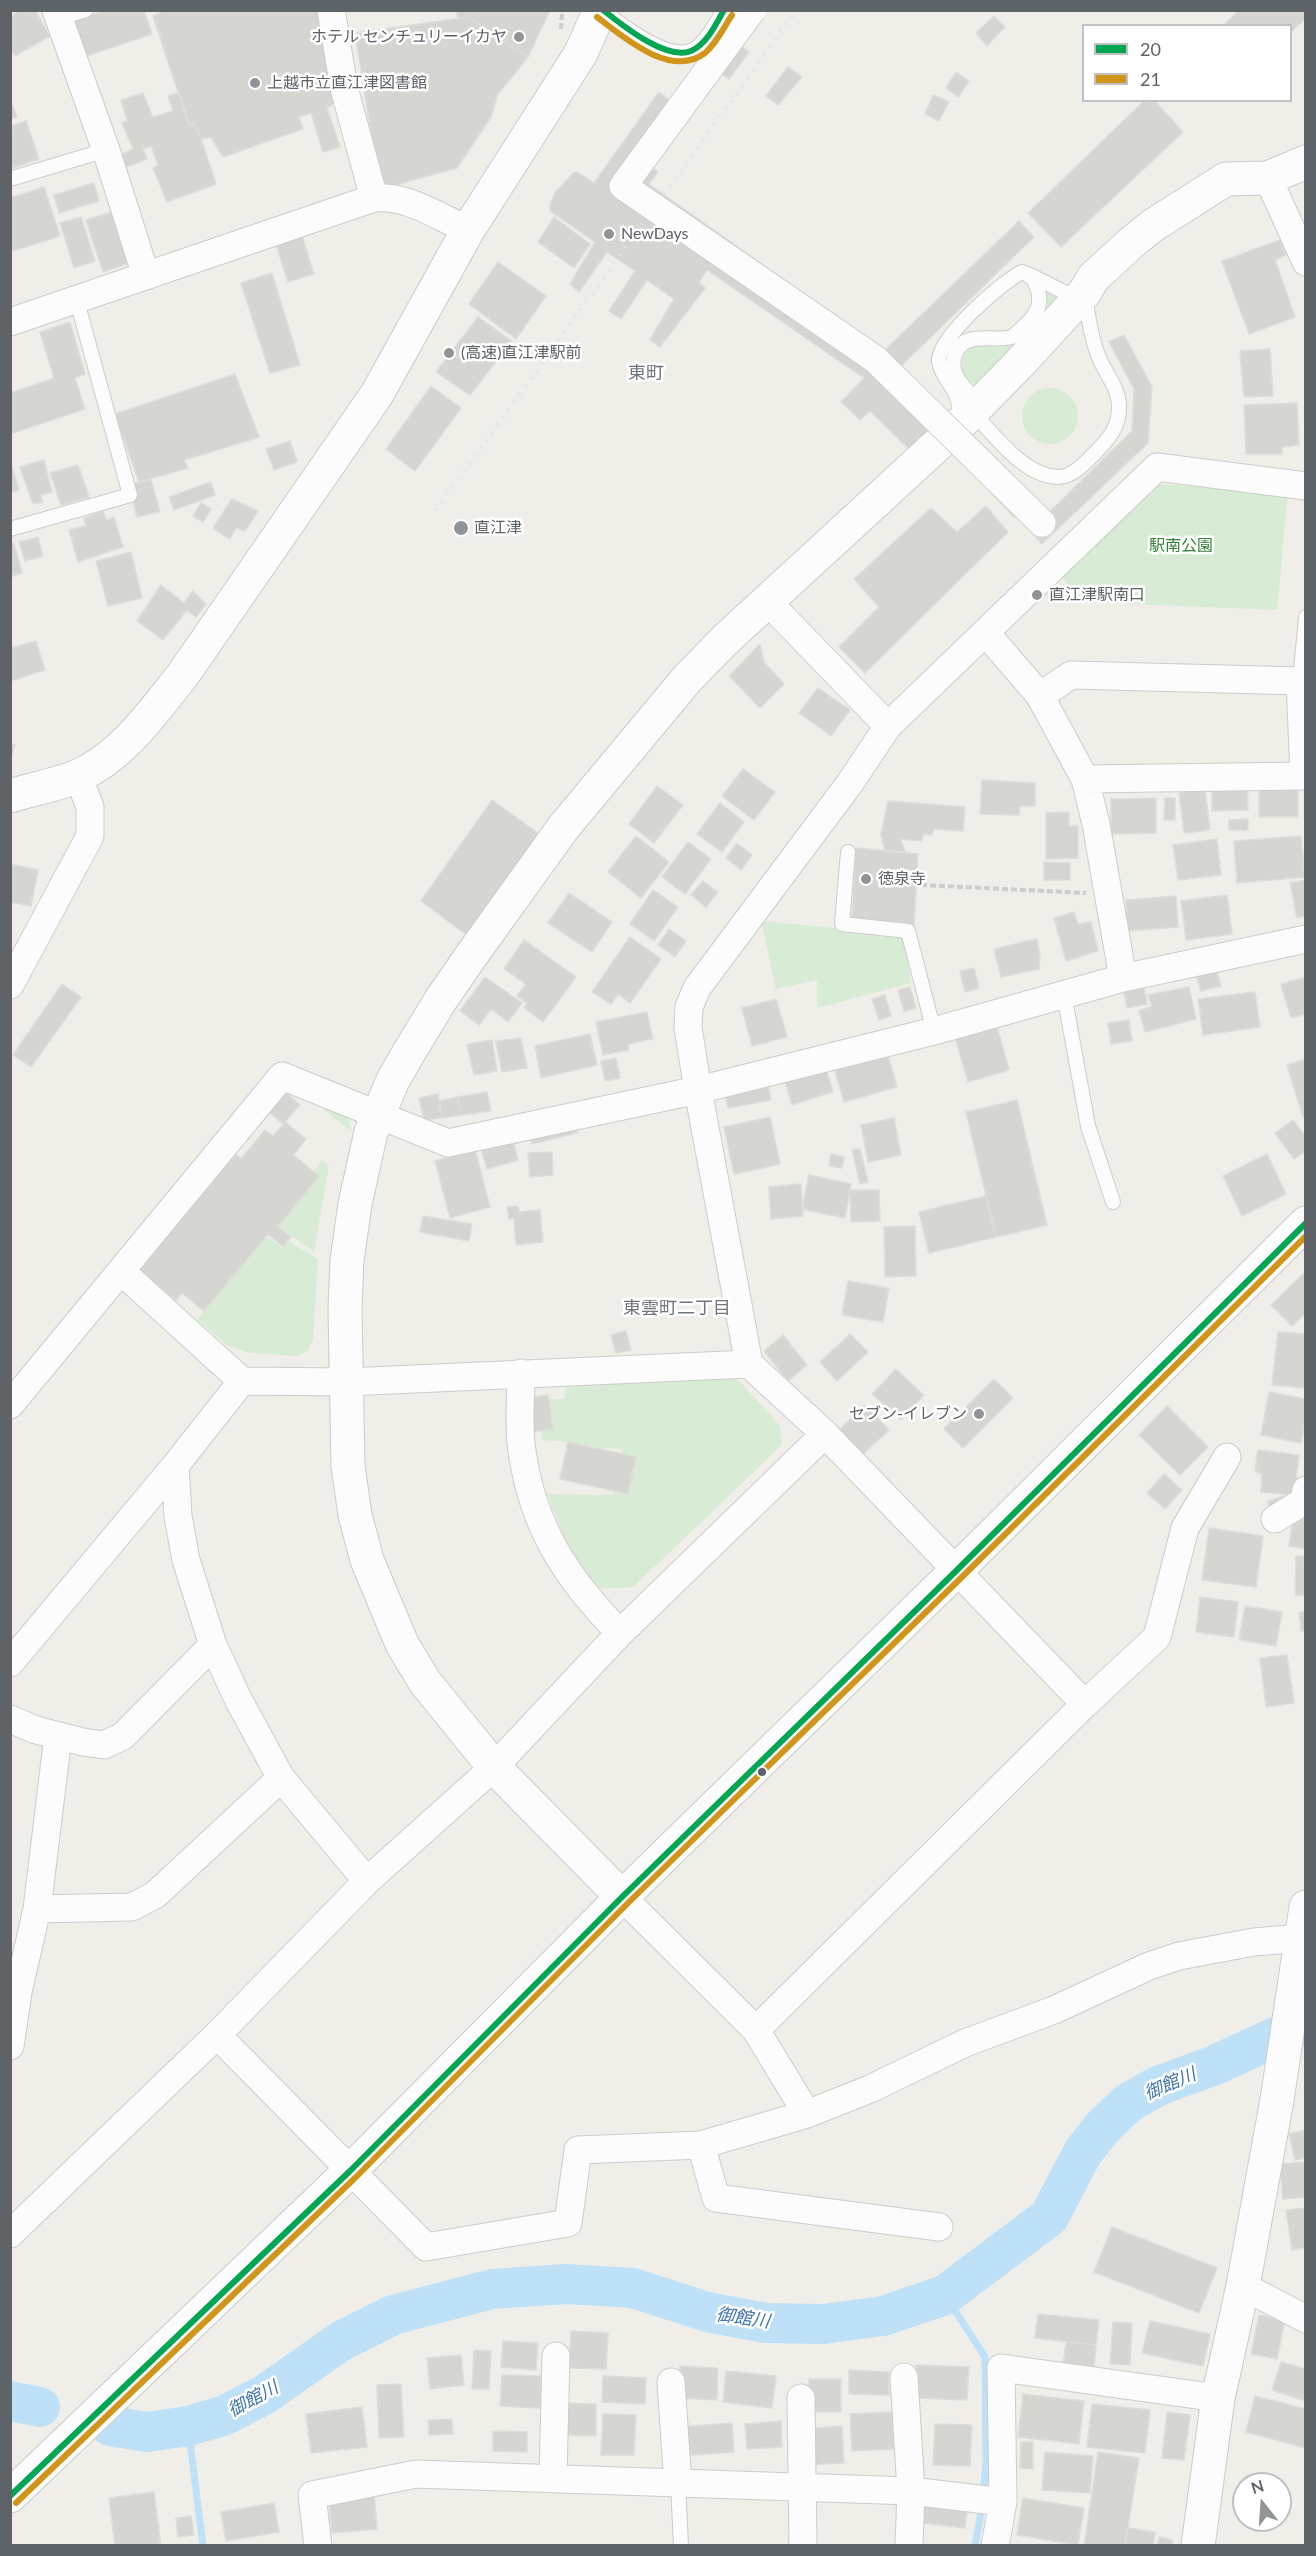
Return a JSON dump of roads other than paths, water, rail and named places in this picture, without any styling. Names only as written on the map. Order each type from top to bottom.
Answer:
[{"type":"street","points":[[331,10],[344,88],[374,198]]},
{"type":"street","points":[[10,796],[78,776],[102,763],[122,745],[182,676],[377,394],[468,230],[581,53],[601,10]]},
{"type":"street","points":[[752,10],[623,186],[875,359],[1042,523]]},
{"type":"street","points":[[57,14],[106,150],[146,276]]},
{"type":"street","points":[[807,2114],[756,2030],[494,1767],[426,1682],[402,1644],[371,1570],[355,1515],[350,1476],[345,1309],[347,1260],[361,1168],[377,1116],[393,1080],[440,1001],[563,828],[680,686],[724,640],[971,413],[1081,295],[1093,278],[1131,243],[1152,226],[1226,179],[1268,178],[1305,162]]},
{"type":"street","points":[[1268,178],[1305,262]]},
{"type":"street","points":[[10,322],[374,198],[389,196],[415,204],[468,230]]},
{"type":"street","points":[[1085,1704],[955,1572],[825,1434],[749,1364],[698,1090],[688,1028],[689,1007],[697,988],[850,783],[888,726],[1157,467],[1305,486]]},
{"type":"street","points":[[767,601],[888,726]]},
{"type":"street","points":[[986,633],[1040,696],[1085,779],[1096,824],[1123,978]]},
{"type":"street","points":[[1040,696],[1071,675],[1300,681],[1304,776],[1085,779]]},
{"type":"street","points":[[10,985],[90,836],[90,807],[78,776]]},
{"type":"street","points":[[10,1405],[282,1076],[448,1143],[698,1090],[934,1030],[1123,978],[1305,939]]},
{"type":"street","points":[[10,2496],[350,2171],[622,1898],[955,1572],[1305,1223]]},
{"type":"street","points":[[122,1272],[242,1381],[347,1382],[749,1364]]},
{"type":"street","points":[[521,1373],[522,1449],[530,1492],[550,1542],[564,1568],[588,1601],[620,1634]]},
{"type":"street","points":[[10,1663],[175,1466],[242,1381]]},
{"type":"street","points":[[10,2234],[217,2035],[367,1881],[494,1767],[620,1634],[825,1434]]},
{"type":"street","points":[[756,2030],[1085,1704],[1157,1637],[1185,1528],[1227,1457]]},
{"type":"street","points":[[175,1466],[177,1516],[186,1560],[213,1645],[238,1699],[281,1778],[367,1881]]},
{"type":"street","points":[[1275,1519],[1304,1501],[1305,1490]]},
{"type":"street","points":[[10,1719],[58,1736],[104,1745],[123,1736],[213,1645]]},
{"type":"street","points":[[10,2046],[18,1992],[38,1909],[58,1736]]},
{"type":"street","points":[[38,1909],[132,1907],[154,1895],[281,1778]]},
{"type":"street","points":[[217,2035],[426,2247],[568,2223],[578,2150],[701,2145],[807,2114],[870,2089],[965,2043],[1054,2010],[1169,1959],[1303,1923],[1277,2100],[1243,2286],[1218,2398],[1198,2546]]},
{"type":"street","points":[[701,2145],[716,2198],[939,2227]]},
{"type":"street","points":[[1243,2286],[1305,2319]]},
{"type":"street","points":[[553,2478],[556,2356]]},
{"type":"street","points":[[995,2546],[1003,2502],[1001,2368],[1218,2398]]},
{"type":"street","points":[[904,2377],[911,2491],[909,2546]]},
{"type":"street","points":[[671,2382],[678,2484]]},
{"type":"street","points":[[801,2398],[803,2546]]},
{"type":"street","points":[[318,2546],[312,2495],[416,2474],[911,2491],[1003,2502]]},
{"type":"lane","points":[[57,14],[86,10]]},
{"type":"lane","points":[[601,10],[665,51],[682,53],[699,47],[724,10]]},
{"type":"lane","points":[[10,179],[106,150]]},
{"type":"lane","points":[[1022,272],[1028,274],[1081,295],[1098,356],[1113,381],[1119,405],[1116,423],[1110,438],[1078,470],[1059,477],[1035,472],[959,404],[939,362],[940,351],[972,313],[1012,277],[1022,272]]},
{"type":"lane","points":[[971,413],[953,366],[954,354],[960,345],[972,339],[1012,338],[1035,315],[1040,307],[1040,295],[1035,282],[1028,274]]},
{"type":"lane","points":[[10,529],[130,495],[77,301]]},
{"type":"lane","points":[[1300,681],[1305,617]]},
{"type":"lane","points":[[848,852],[842,924],[908,932],[934,1030]]},
{"type":"lane","points":[[1064,994],[1088,1126],[1113,1202]]},
{"type":"lane","points":[[678,2484],[681,2546]]},
{"type":"waterway","name":"御館川","points":[[110,2426],[147,2432],[188,2426],[223,2416],[264,2395],[341,2341],[393,2315],[492,2289],[566,2284],[633,2288],[707,2312],[766,2323],[823,2324],[883,2316],[945,2295],[1049,2217],[1083,2152],[1102,2128],[1128,2103],[1158,2086],[1215,2065],[1306,2023]]},
{"type":"waterway","points":[[945,2295],[985,2357],[986,2463],[983,2496]]},
{"type":"waterway","name":"御館川","points":[[10,2401],[40,2407]]},
{"type":"waterway","points":[[188,2426],[203,2546]]},
{"type":"waterway","points":[[975,2546],[982,2507]]},
{"type":"railway","points":[[436,510],[797,10]]},
{"type":"place","name":"ホテル センチュリーイカヤ","points":[[519,37]]},
{"type":"place","name":"上越市立直江津図書館","points":[[255,83]]},
{"type":"place","name":"NewDays","points":[[609,234]]},
{"type":"place","name":"(高速)直江津駅前","points":[[449,353]]},
{"type":"place","name":"直江津","points":[[461,528]]},
{"type":"place","name":"直江津駅南口","points":[[1037,595]]},
{"type":"place","name":"徳泉寺","points":[[866,879]]},
{"type":"place","name":"セブン-イレブン","points":[[979,1414]]},
{"type":"district","name":"東町","points":[[646,373]]},
{"type":"district","name":"東雲町二丁目","points":[[677,1308]]},
{"type":"park label","name":"駅南公園","points":[[1181,546]]}]
